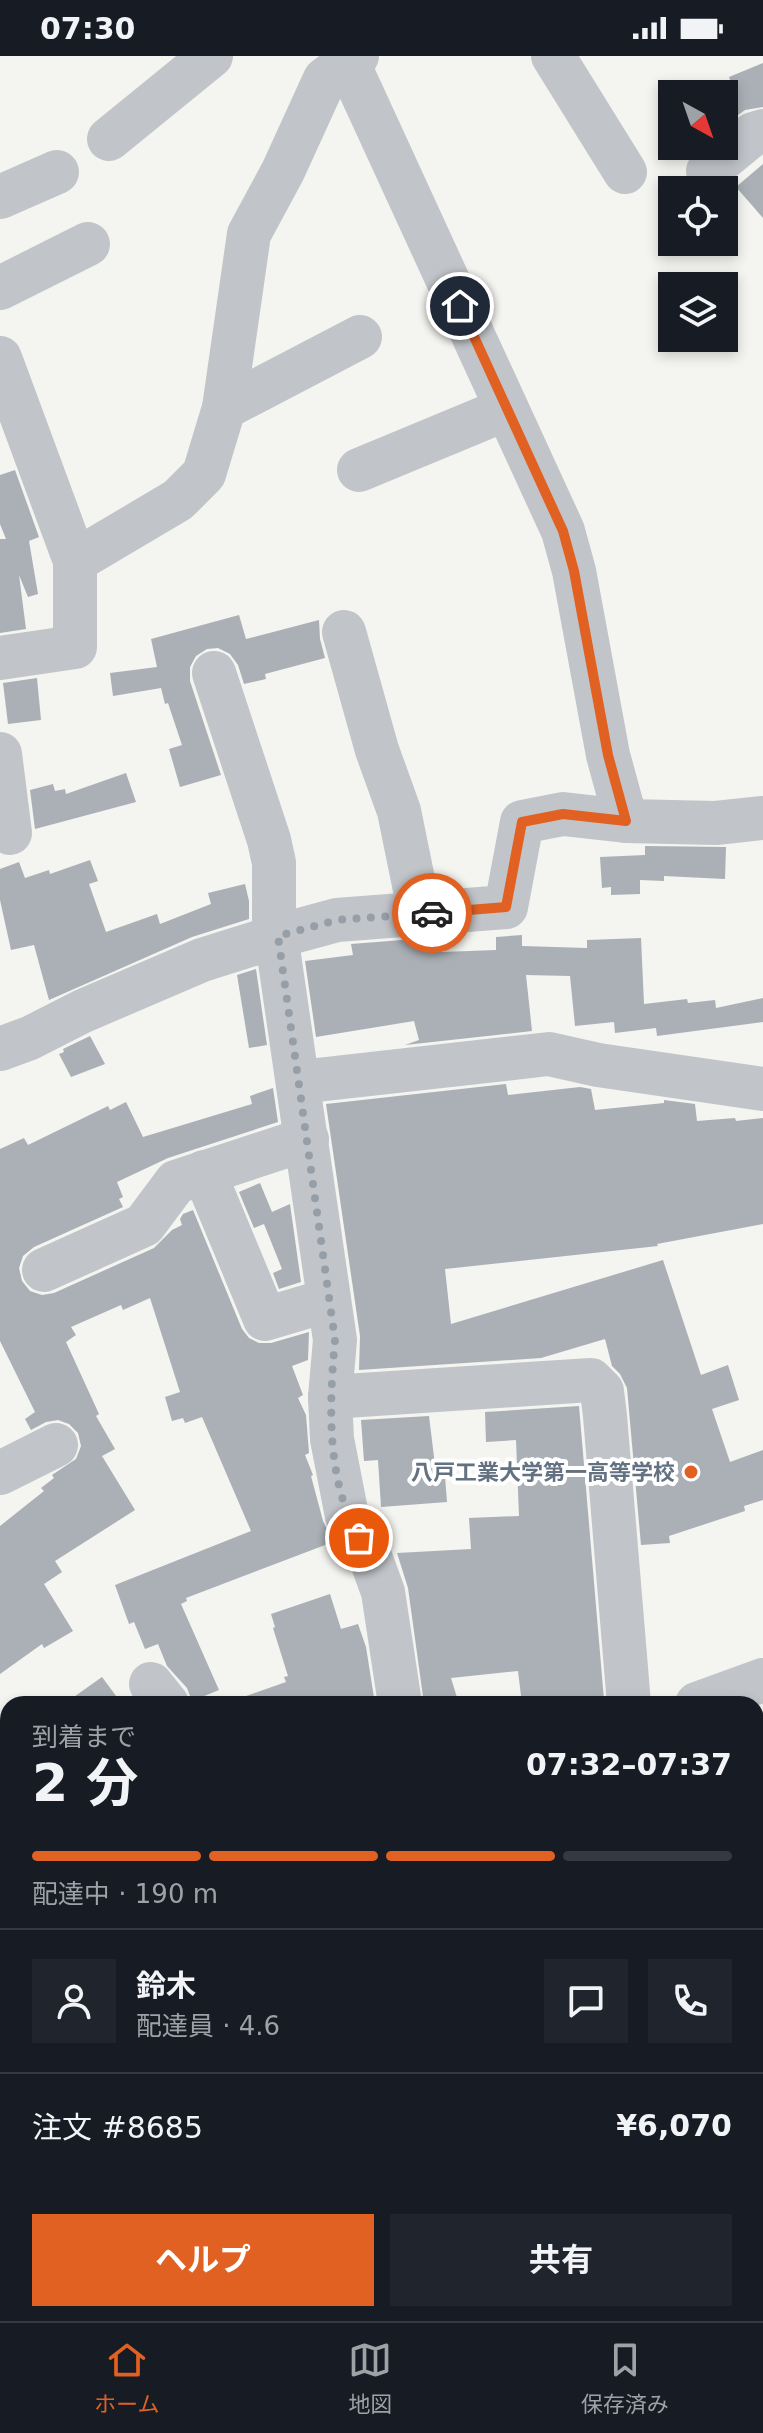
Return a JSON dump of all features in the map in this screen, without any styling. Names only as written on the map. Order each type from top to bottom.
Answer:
[{"type":"street","points":[[109,139],[211,56]]},
{"type":"street","points":[[553,56],[625,172]]},
{"type":"street","points":[[75,561],[178,500],[204,474],[224,408],[249,234],[283,171],[325,79],[353,59],[506,409],[527,448],[563,531],[574,571],[608,755],[626,821]]},
{"type":"street","points":[[708,171],[753,134],[763,131]]},
{"type":"street","points":[[0,197],[57,172]]},
{"type":"street","points":[[0,288],[88,244]]},
{"type":"street","points":[[224,408],[360,337]]},
{"type":"street","points":[[0,358],[75,561],[75,647],[0,658]]},
{"type":"street","points":[[359,470],[506,409]]},
{"type":"street","points":[[344,632],[377,750],[399,811],[420,914]]},
{"type":"street","points":[[214,673],[274,863],[274,921],[335,1340],[330,1397],[332,1439],[347,1516],[371,1559],[383,1592],[399,1696]]},
{"type":"street","points":[[0,754],[10,833]]},
{"type":"street","points":[[0,1049],[202,960],[278,936],[337,920],[506,907],[522,822],[563,814],[626,821],[716,823],[763,818]]},
{"type":"street","points":[[299,1082],[549,1054],[598,1065],[763,1089]]},
{"type":"street","points":[[44,1270],[144,1225],[176,1182],[307,1139]]},
{"type":"street","points":[[204,1172],[265,1319],[329,1300]]},
{"type":"street","points":[[330,1397],[591,1380],[602,1391],[628,1696]]},
{"type":"street","points":[[3,1459],[56,1445]]},
{"type":"street","points":[[719,1696],[763,1680]]},
{"type":"building","points":[[763,63],[763,107],[745,110],[738,115],[738,80],[730,80],[729,77]]},
{"type":"building","points":[[763,164],[763,218],[738,189],[738,185]]},
{"type":"building","points":[[15,470],[39,537],[29,541],[38,594],[28,597],[19,575],[26,629],[0,633],[0,539],[6,539],[0,524],[0,475]]},
{"type":"building","points":[[239,615],[246,639],[319,620],[325,658],[265,674],[266,679],[244,684],[238,665],[230,654],[218,648],[207,649],[196,656],[190,667],[190,681],[221,775],[180,787],[169,749],[182,745],[161,688],[113,696],[110,673],[157,667],[151,639]]},
{"type":"building","points":[[37,678],[41,720],[8,724],[3,683]]},
{"type":"building","points":[[126,773],[136,802],[35,829],[30,790],[53,784],[55,791],[65,789],[66,794]]},
{"type":"building","points":[[645,846],[726,847],[725,879],[664,876],[664,881],[640,880],[640,894],[611,895],[611,887],[602,888],[600,857],[645,855]]},
{"type":"building","points":[[90,860],[98,881],[89,884],[106,932],[157,914],[160,924],[211,904],[208,893],[245,884],[249,919],[192,937],[49,1000],[34,945],[11,950],[0,900],[0,869],[19,862],[25,878],[49,870],[50,874]]},
{"type":"building","points":[[522,935],[522,946],[587,948],[587,940],[641,938],[644,1004],[687,999],[688,1003],[715,1000],[716,1008],[763,998],[763,1022],[657,1036],[656,1028],[615,1033],[614,1022],[575,1026],[570,976],[526,975],[532,1031],[405,1045],[419,1040],[414,1021],[316,1037],[305,961],[353,955],[351,944],[440,937],[441,952],[496,950],[496,937]]},
{"type":"building","points":[[256,969],[267,1045],[249,1048],[237,975]]},
{"type":"building","points":[[90,1036],[105,1064],[71,1077],[59,1054]]},
{"type":"building","points":[[506,1084],[508,1095],[580,1087],[591,1089],[595,1110],[664,1103],[664,1100],[695,1104],[697,1121],[763,1118],[763,1224],[658,1246],[445,1269],[451,1324],[663,1260],[701,1375],[728,1365],[739,1400],[712,1409],[730,1462],[763,1450],[763,1500],[744,1506],[745,1511],[669,1536],[670,1543],[641,1545],[627,1388],[612,1366],[605,1339],[541,1358],[359,1370],[360,1336],[326,1104]]},
{"type":"building","points":[[273,1088],[278,1122],[168,1158],[117,1182],[123,1207],[34,1247],[23,1256],[19,1268],[22,1281],[30,1291],[42,1295],[54,1293],[154,1248],[172,1230],[182,1225],[180,1219],[183,1214],[193,1210],[242,1329],[249,1338],[259,1343],[271,1343],[309,1332],[308,1360],[292,1366],[303,1395],[298,1398],[306,1415],[309,1453],[305,1455],[313,1475],[323,1521],[333,1542],[186,1598],[187,1601],[181,1604],[219,1690],[204,1696],[190,1696],[187,1688],[167,1666],[158,1644],[145,1649],[134,1622],[129,1624],[115,1585],[251,1531],[202,1417],[185,1423],[183,1418],[172,1421],[165,1397],[180,1392],[150,1298],[123,1310],[121,1305],[71,1327],[76,1335],[66,1342],[99,1414],[96,1416],[115,1449],[102,1456],[135,1510],[55,1561],[62,1572],[44,1584],[73,1631],[44,1648],[42,1644],[0,1674],[0,1526],[44,1491],[41,1488],[54,1478],[52,1475],[76,1459],[81,1446],[78,1433],[69,1424],[58,1420],[31,1430],[25,1419],[35,1412],[0,1341],[0,1149],[24,1138],[28,1145],[108,1106],[110,1110],[126,1102],[143,1137],[252,1104],[250,1096]]},
{"type":"building","points":[[260,1183],[272,1212],[290,1204],[301,1282],[279,1289],[273,1273],[282,1269],[264,1224],[254,1228],[239,1192]]},
{"type":"building","points":[[579,1406],[604,1696],[521,1696],[518,1671],[451,1678],[457,1696],[423,1696],[408,1588],[397,1553],[471,1549],[469,1518],[519,1516],[516,1440],[486,1442],[485,1412]]},
{"type":"building","points":[[429,1416],[435,1465],[444,1464],[447,1502],[381,1507],[378,1460],[364,1461],[361,1420]]},
{"type":"building","points":[[330,1594],[341,1629],[358,1624],[366,1647],[374,1696],[246,1696],[286,1682],[284,1677],[288,1676],[271,1614]]},
{"type":"building","points":[[102,1677],[116,1696],[75,1696]]},
{"type":"way so far","points":[[359,1538],[347,1516],[332,1439],[330,1397],[335,1340],[278,936],[337,920],[432,913]]},
{"type":"place","name":"八戸工業大学第一高等学校","points":[[691,1472]]},
{"type":"route","points":[[432,913],[506,907],[522,822],[563,814],[626,821],[608,755],[574,571],[563,531],[460,306]]}]
